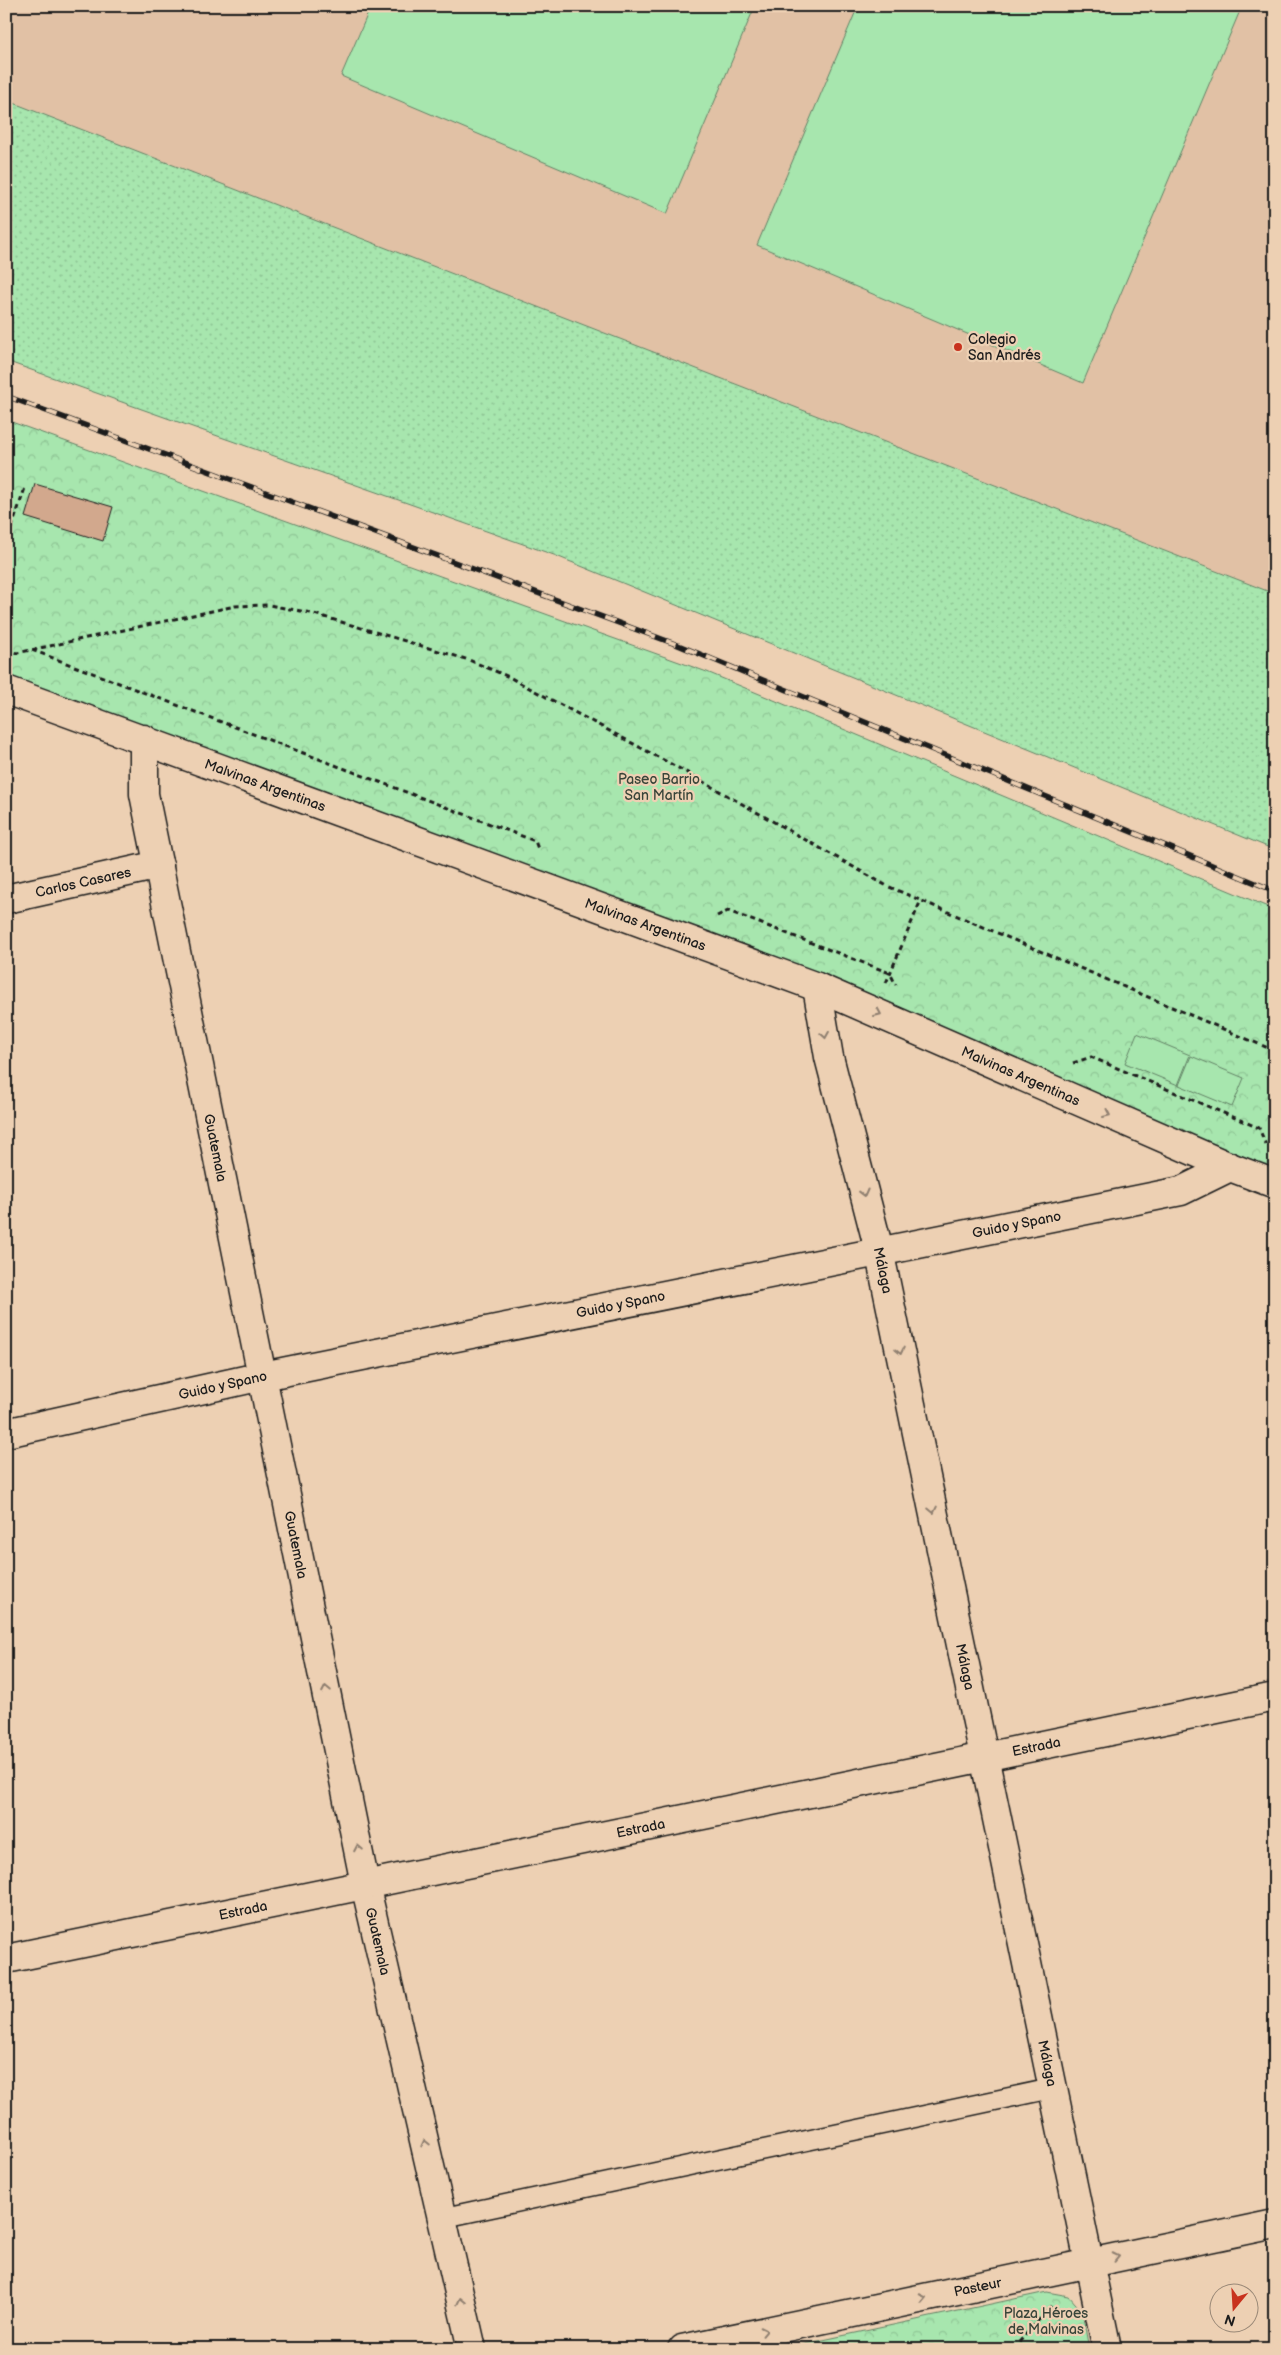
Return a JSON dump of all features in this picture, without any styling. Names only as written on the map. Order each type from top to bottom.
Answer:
[{"type":"street","name":"Malvinas Argentinas","points":[[6,690],[817,987],[1230,1168],[1275,1184]]},
{"type":"street","name":"Guatemala","points":[[144,739],[144,794],[365,1884],[472,2349]]},
{"type":"street","name":"Carlos Casares","points":[[6,899],[159,866]]},
{"type":"street","name":"Málaga","points":[[817,987],[829,1057],[879,1250],[1108,2349]]},
{"type":"street","name":"Guido y Spano","points":[[6,1432],[263,1376],[879,1250],[1181,1191],[1230,1168]]},
{"type":"street","name":"Estrada","points":[[6,1959],[1275,1697]]},
{"type":"street","name":"Pasteur","points":[[682,2349],[1275,2224]]},
{"type":"lane","points":[[442,2218],[1054,2088]]},
{"type":"path","points":[[6,545],[25,488]]},
{"type":"path","points":[[6,650],[17,653],[234,606],[269,604],[312,613],[469,660],[509,677],[684,771],[888,886],[1275,1050]]},
{"type":"path","points":[[874,1012],[921,900]]},
{"type":"shaded area","name":"Colegio San Andrés","points":[[6,6],[1275,6],[1275,594],[6,100]]},
{"type":"green space","points":[[371,6],[755,6],[667,214],[341,76]]},
{"type":"green space","points":[[858,6],[1242,6],[1083,383],[757,245]]},
{"type":"green space","points":[[6,100],[1275,594],[1275,850],[554,555],[6,361]]},
{"type":"green space","name":"Paseo Barrio San Martín","points":[[6,420],[707,672],[1275,910],[1275,1172],[6,679]]},
{"type":"green space","points":[[1137,1033],[1190,1055],[1178,1085],[1125,1063]]},
{"type":"green space","points":[[1191,1056],[1244,1078],[1232,1107],[1179,1085]]},
{"type":"green space","name":"Plaza Héroes de Malvinas","points":[[1047,2292],[1069,2296],[1082,2311],[1089,2349],[781,2349]]},
{"type":"building","points":[[35,484],[113,507],[103,541],[25,517]]},
{"type":"railway","points":[[6,396],[678,645],[1275,891]]},
{"type":"place","name":"Colegio San Andrés","points":[[958,347]]}]
